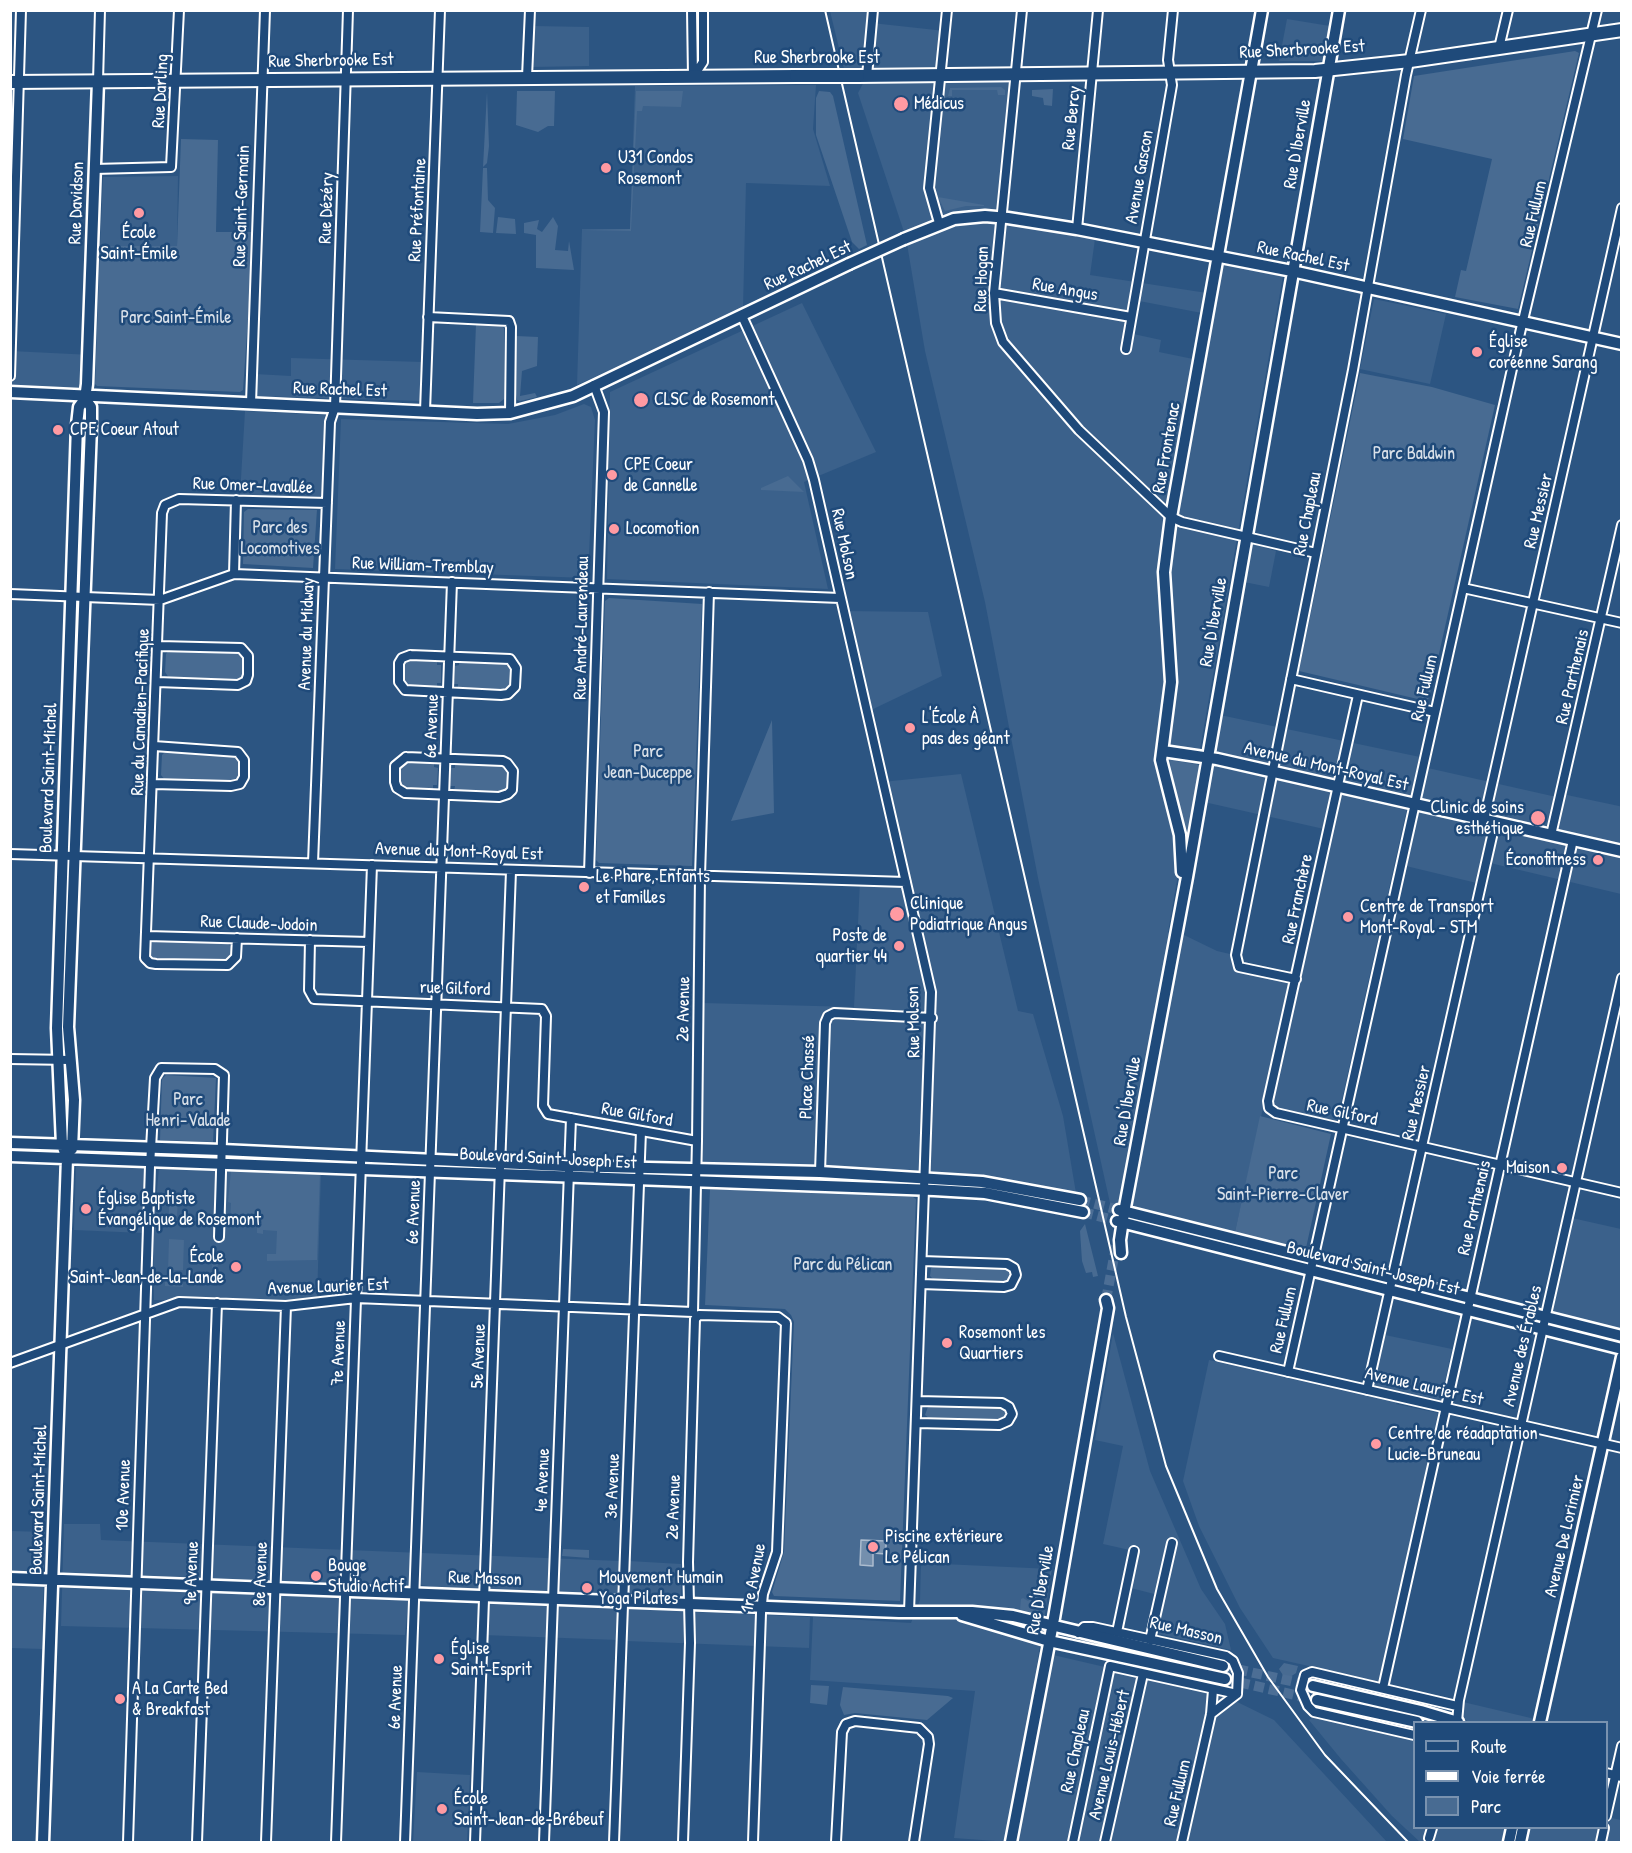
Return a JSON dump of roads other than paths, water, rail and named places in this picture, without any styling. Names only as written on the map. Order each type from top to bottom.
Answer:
[{"type":"main road","name":"Rue Frontenac","points":[[1182,893],[1182,849],[1164,777],[1162,751],[1171,682],[1164,572],[1171,517],[1262,10]]},
{"type":"main road","name":"Rue D'Iberville","points":[[1119,1246],[1121,1216],[1208,757],[1339,10]]},
{"type":"main road","name":"Rue Sherbrooke Est","points":[[15,82],[940,76],[1328,70],[1622,30]]},
{"type":"main road","name":"Rue Davidson","points":[[86,398],[98,81]]},
{"type":"main road","name":"Rue Rachel Est","points":[[10,392],[86,398],[335,406],[477,414],[510,413],[565,399],[904,239],[939,224],[969,217],[1000,217],[1077,229],[1219,256],[1622,344]]},
{"type":"main road","name":"Boulevard Saint-Michel","points":[[43,1842],[67,1158],[62,1145],[57,1028],[78,412],[86,398]]},
{"type":"main road","name":"Boulevard Saint-Michel","points":[[67,1158],[74,1145],[68,1028],[91,412],[86,398]]},
{"type":"main road","name":"Avenue du Mont-Royal Est","points":[[1162,751],[1208,757],[1622,851]]},
{"type":"main road","name":"Boulevard Saint-Joseph Est","points":[[10,1143],[222,1150],[361,1163]]},
{"type":"main road","name":"Boulevard Saint-Joseph Est","points":[[10,1156],[222,1163],[431,1165],[639,1174],[698,1182],[1020,1187],[1080,1200]]},
{"type":"main road","name":"Boulevard Saint-Joseph Est","points":[[639,1174],[698,1170],[820,1172],[985,1192],[1083,1212]]},
{"type":"main road","name":"Boulevard Saint-Joseph Est","points":[[1121,1216],[1312,1259],[1467,1310],[1622,1336]]},
{"type":"main road","name":"Boulevard Saint-Joseph Est","points":[[1121,1216],[1310,1270],[1470,1299],[1622,1349]]},
{"type":"main road","name":"Rue D'Iberville","points":[[1011,1842],[1052,1627],[1108,1304]]},
{"type":"main road","name":"Avenue De Lorimier","points":[[1540,1721],[1622,1357]]},
{"type":"main road","name":"Rue Masson","points":[[10,1578],[999,1614],[1222,1666]]},
{"type":"main road","name":"Rue Masson","points":[[959,1614],[1049,1641],[1225,1679]]},
{"type":"main road","points":[[1312,1686],[1421,1711],[1454,1721]]},
{"type":"main road","points":[[1317,1700],[1413,1721]]},
{"type":"street","points":[[10,376],[15,82],[21,10]]},
{"type":"street","name":"Rue Davidson","points":[[98,81],[100,10]]},
{"type":"street","name":"Rue Darling","points":[[94,169],[166,169],[172,164],[179,10]]},
{"type":"street","name":"Rue Saint-Germain","points":[[251,404],[265,10]]},
{"type":"street","name":"Rue Dézéry","points":[[335,406],[348,10]]},
{"type":"street","name":"Rue Préfontaine","points":[[425,411],[440,10]]},
{"type":"street","points":[[527,77],[530,10]]},
{"type":"street","points":[[692,10],[693,76]]},
{"type":"street","points":[[693,76],[703,62],[703,10]]},
{"type":"street","points":[[862,76],[873,10]]},
{"type":"street","points":[[939,224],[929,188],[947,10]]},
{"type":"street","name":"Rue Hogan","points":[[1022,10],[1000,217],[994,293],[996,323],[1003,342],[1012,355],[1079,430],[1171,517]]},
{"type":"street","name":"Rue Bercy","points":[[1077,229],[1098,10]]},
{"type":"street","name":"Avenue Gascon","points":[[1126,349],[1172,85],[1168,60],[1173,10]]},
{"type":"street","name":"Rue Chapleau","points":[[1296,979],[1239,967],[1236,955],[1369,288],[1421,10]]},
{"type":"street","points":[[1499,48],[1508,10]]},
{"type":"street","name":"Rue Fullum","points":[[1288,1372],[1462,588],[1597,10]]},
{"type":"street","name":"Rue Messier","points":[[1367,1390],[1422,1146],[1533,604],[1622,208]]},
{"type":"street","name":"Rue Angus","points":[[994,293],[1131,317]]},
{"type":"street","name":"Rue Molson","points":[[742,315],[808,460],[928,975],[932,1018],[909,1612]]},
{"type":"street","points":[[428,317],[509,321],[511,327],[510,413]]},
{"type":"street","name":"Rue André-Laurendeau","points":[[589,873],[604,412],[594,385]]},
{"type":"street","name":"Avenue du Midway","points":[[313,863],[331,418],[335,406]]},
{"type":"street","name":"Rue Omer-Lavallée","points":[[179,499],[327,503]]},
{"type":"street","name":"Rue du Canadien-Pacifique","points":[[179,499],[165,505],[162,513],[159,645],[147,936],[144,954],[150,963],[228,965],[234,961],[237,938]]},
{"type":"street","points":[[234,574],[236,500]]},
{"type":"street","points":[[1171,517],[1245,538],[1316,553]]},
{"type":"street","name":"Rue Parthenais","points":[[1551,835],[1622,525]]},
{"type":"street","name":"Rue William-Tremblay","points":[[10,594],[160,600],[234,574],[840,598]]},
{"type":"street","name":"6e Avenue","points":[[405,1842],[452,582]]},
{"type":"street","points":[[1462,588],[1622,623]]},
{"type":"street","name":"2e Avenue","points":[[697,1141],[700,876],[709,592]]},
{"type":"street","points":[[157,682],[238,685],[246,681],[248,675],[248,656],[241,648],[159,645]]},
{"type":"street","points":[[449,655],[510,659],[516,668],[515,687],[508,694],[448,693],[405,690],[399,682],[399,663],[406,656],[449,655]]},
{"type":"street","points":[[1291,679],[1435,712]]},
{"type":"street","name":"Rue Franchère","points":[[1269,1108],[1268,1101],[1359,695]]},
{"type":"street","points":[[153,784],[231,786],[240,784],[244,777],[244,760],[238,752],[154,746]]},
{"type":"street","points":[[406,757],[446,758],[507,763],[513,771],[512,790],[508,794],[499,797],[444,795],[401,792],[395,782],[395,766],[406,757]]},
{"type":"street","name":"Rue Parthenais","points":[[1383,1688],[1573,840]]},
{"type":"street","name":"Avenue du Mont-Royal Est","points":[[10,854],[906,882]]},
{"type":"street","name":"7e Avenue","points":[[336,1842],[372,865]]},
{"type":"street","name":"5e Avenue","points":[[475,1842],[511,871]]},
{"type":"street","name":"Rue Claude-Jodoin","points":[[147,936],[369,942]]},
{"type":"street","points":[[310,940],[309,990],[312,998],[367,1001]]},
{"type":"street","name":"Avenue des Érables","points":[[1457,1721],[1458,1706],[1543,1323],[1622,978]]},
{"type":"street","name":"rue Gilford","points":[[367,1001],[542,1009],[546,1016],[544,1111]]},
{"type":"street","name":"Place Chassé","points":[[820,1172],[825,1023],[828,1016],[845,1013],[932,1018]]},
{"type":"street","points":[[10,1059],[70,1060]]},
{"type":"street","name":"10e Avenue","points":[[128,1842],[145,1313],[157,1071],[164,1068],[215,1069],[223,1072],[225,1078],[222,1150]]},
{"type":"street","name":"Rue Gilford","points":[[1269,1108],[1276,1113],[1342,1129],[1622,1193]]},
{"type":"street","name":"Rue Gilford","points":[[544,1111],[548,1114],[697,1141]]},
{"type":"street","name":"4e Avenue","points":[[544,1842],[571,1118]]},
{"type":"street","name":"3e Avenue","points":[[614,1842],[641,1131]]},
{"type":"street","points":[[697,1141],[698,1170]]},
{"type":"street","points":[[219,1237],[222,1150]]},
{"type":"street","name":"2e Avenue","points":[[683,1842],[698,1170]]},
{"type":"street","points":[[921,1284],[1004,1287],[1011,1285],[1016,1275],[1014,1268],[1007,1263],[922,1261]]},
{"type":"street","name":"Avenue Laurier Est","points":[[10,1363],[179,1302],[286,1306],[356,1298],[778,1317],[784,1320]]},
{"type":"street","name":"9e Avenue","points":[[197,1842],[217,1304]]},
{"type":"street","name":"8e Avenue","points":[[266,1842],[286,1306]]},
{"type":"street","name":"1re Avenue","points":[[753,1842],[762,1605],[777,1552],[786,1327],[784,1320]]},
{"type":"street","name":"Avenue Laurier Est","points":[[1220,1356],[1622,1448]]},
{"type":"street","points":[[917,1423],[999,1425],[1008,1421],[1012,1414],[1009,1407],[1002,1403],[918,1401]]},
{"type":"street","points":[[1150,1640],[1172,1543]]},
{"type":"street","points":[[1117,1632],[1134,1551]]},
{"type":"street","name":"Rue Masson","points":[[1077,1633],[1088,1626],[1226,1656],[1233,1661],[1238,1673],[1237,1694]]},
{"type":"street","name":"Rue Chapleau","points":[[1073,1842],[1110,1666],[1143,1674]]},
{"type":"street","points":[[1413,1735],[1314,1712],[1308,1706],[1301,1690],[1305,1674],[1312,1672],[1458,1706]]},
{"type":"street","points":[[1143,1674],[1237,1694]]},
{"type":"street","name":"Avenue Louis-Hébert","points":[[1105,1842],[1143,1674]]},
{"type":"street","name":"Rue Fullum","points":[[1182,1842],[1211,1714],[1213,1690]]},
{"type":"street","points":[[1211,1714],[1237,1694]]},
{"type":"street","points":[[836,1842],[842,1732],[846,1724],[855,1721],[918,1728],[926,1734],[929,1744],[914,1842]]},
{"type":"street","points":[[1608,1806],[1622,1746]]},
{"type":"street","points":[[1429,1838],[1431,1829]]},
{"type":"tunnel","points":[[1080,1200],[1119,1210]]},
{"type":"tunnel","points":[[1083,1212],[1117,1221]]},
{"type":"tunnel","points":[[1106,1300],[1116,1246]]},
{"type":"tunnel","points":[[1223,1666],[1313,1686]]},
{"type":"tunnel","points":[[1225,1679],[1317,1700]]},
{"type":"railway","points":[[825,10],[1126,1317],[1166,1466],[1217,1589],[1268,1677],[1325,1755],[1408,1842]]},
{"type":"place","name":"Médicus","points":[[901,104]]},
{"type":"place","name":"U31 Condos Rosemont","points":[[606,168]]},
{"type":"place","name":"École Saint-Émile","points":[[139,213]]},
{"type":"place","name":"Église coréenne Sarang","points":[[1477,352]]},
{"type":"place","name":"CLSC de Rosemont","points":[[641,400]]},
{"type":"place","name":"CPE Coeur Atout","points":[[58,430]]},
{"type":"place","name":"CPE Coeur de Cannelle","points":[[612,475]]},
{"type":"place","name":"Locomotion","points":[[614,529]]},
{"type":"place","name":"L'École À pas des géant","points":[[910,728]]},
{"type":"place","name":"Clinic de soins esthétique","points":[[1538,818]]},
{"type":"place","name":"Éconofitness","points":[[1598,860]]},
{"type":"place","name":"Le Phare, Enfants et Familles","points":[[584,887]]},
{"type":"place","name":"Clinique Podiatrique Angus","points":[[897,914]]},
{"type":"place","name":"Centre de Transport Mont-Royal - STM","points":[[1348,917]]},
{"type":"place","name":"Poste de quartier 44","points":[[899,946]]},
{"type":"place","name":"Maison","points":[[1562,1168]]},
{"type":"place","name":"Église Baptiste Évangélique de Rosemont","points":[[86,1209]]},
{"type":"place","name":"École Saint-Jean-de-la-Lande","points":[[236,1267]]},
{"type":"place","name":"Rosemont les Quartiers","points":[[947,1343]]},
{"type":"place","name":"Centre de réadaptation Lucie-Bruneau","points":[[1376,1444]]},
{"type":"place","name":"Piscine extérieure Le Pélican","points":[[873,1547]]},
{"type":"place","name":"Bouge Studio Actif","points":[[316,1576]]},
{"type":"place","name":"Mouvement Humain Yoga Pilates","points":[[587,1588]]},
{"type":"place","name":"Église Saint-Esprit","points":[[439,1659]]},
{"type":"place","name":"A La Carte Bed & Breakfast","points":[[120,1699]]},
{"type":"place","name":"École Saint-Jean-de-Brébeuf","points":[[442,1809]]},
{"type":"park label","name":"Parc Saint-Émile","points":[[176,318]]},
{"type":"park label","name":"Parc Baldwin","points":[[1414,454]]},
{"type":"park label","name":"Parc des Locomotives","points":[[280,538]]},
{"type":"park label","name":"Parc Jean-Duceppe","points":[[648,762]]},
{"type":"park label","name":"Parc Henri-Valade","points":[[188,1110]]},
{"type":"park label","name":"Parc Saint-Pierre-Claver","points":[[1283,1184]]},
{"type":"park label","name":"Parc du Pélican","points":[[843,1265]]}]
